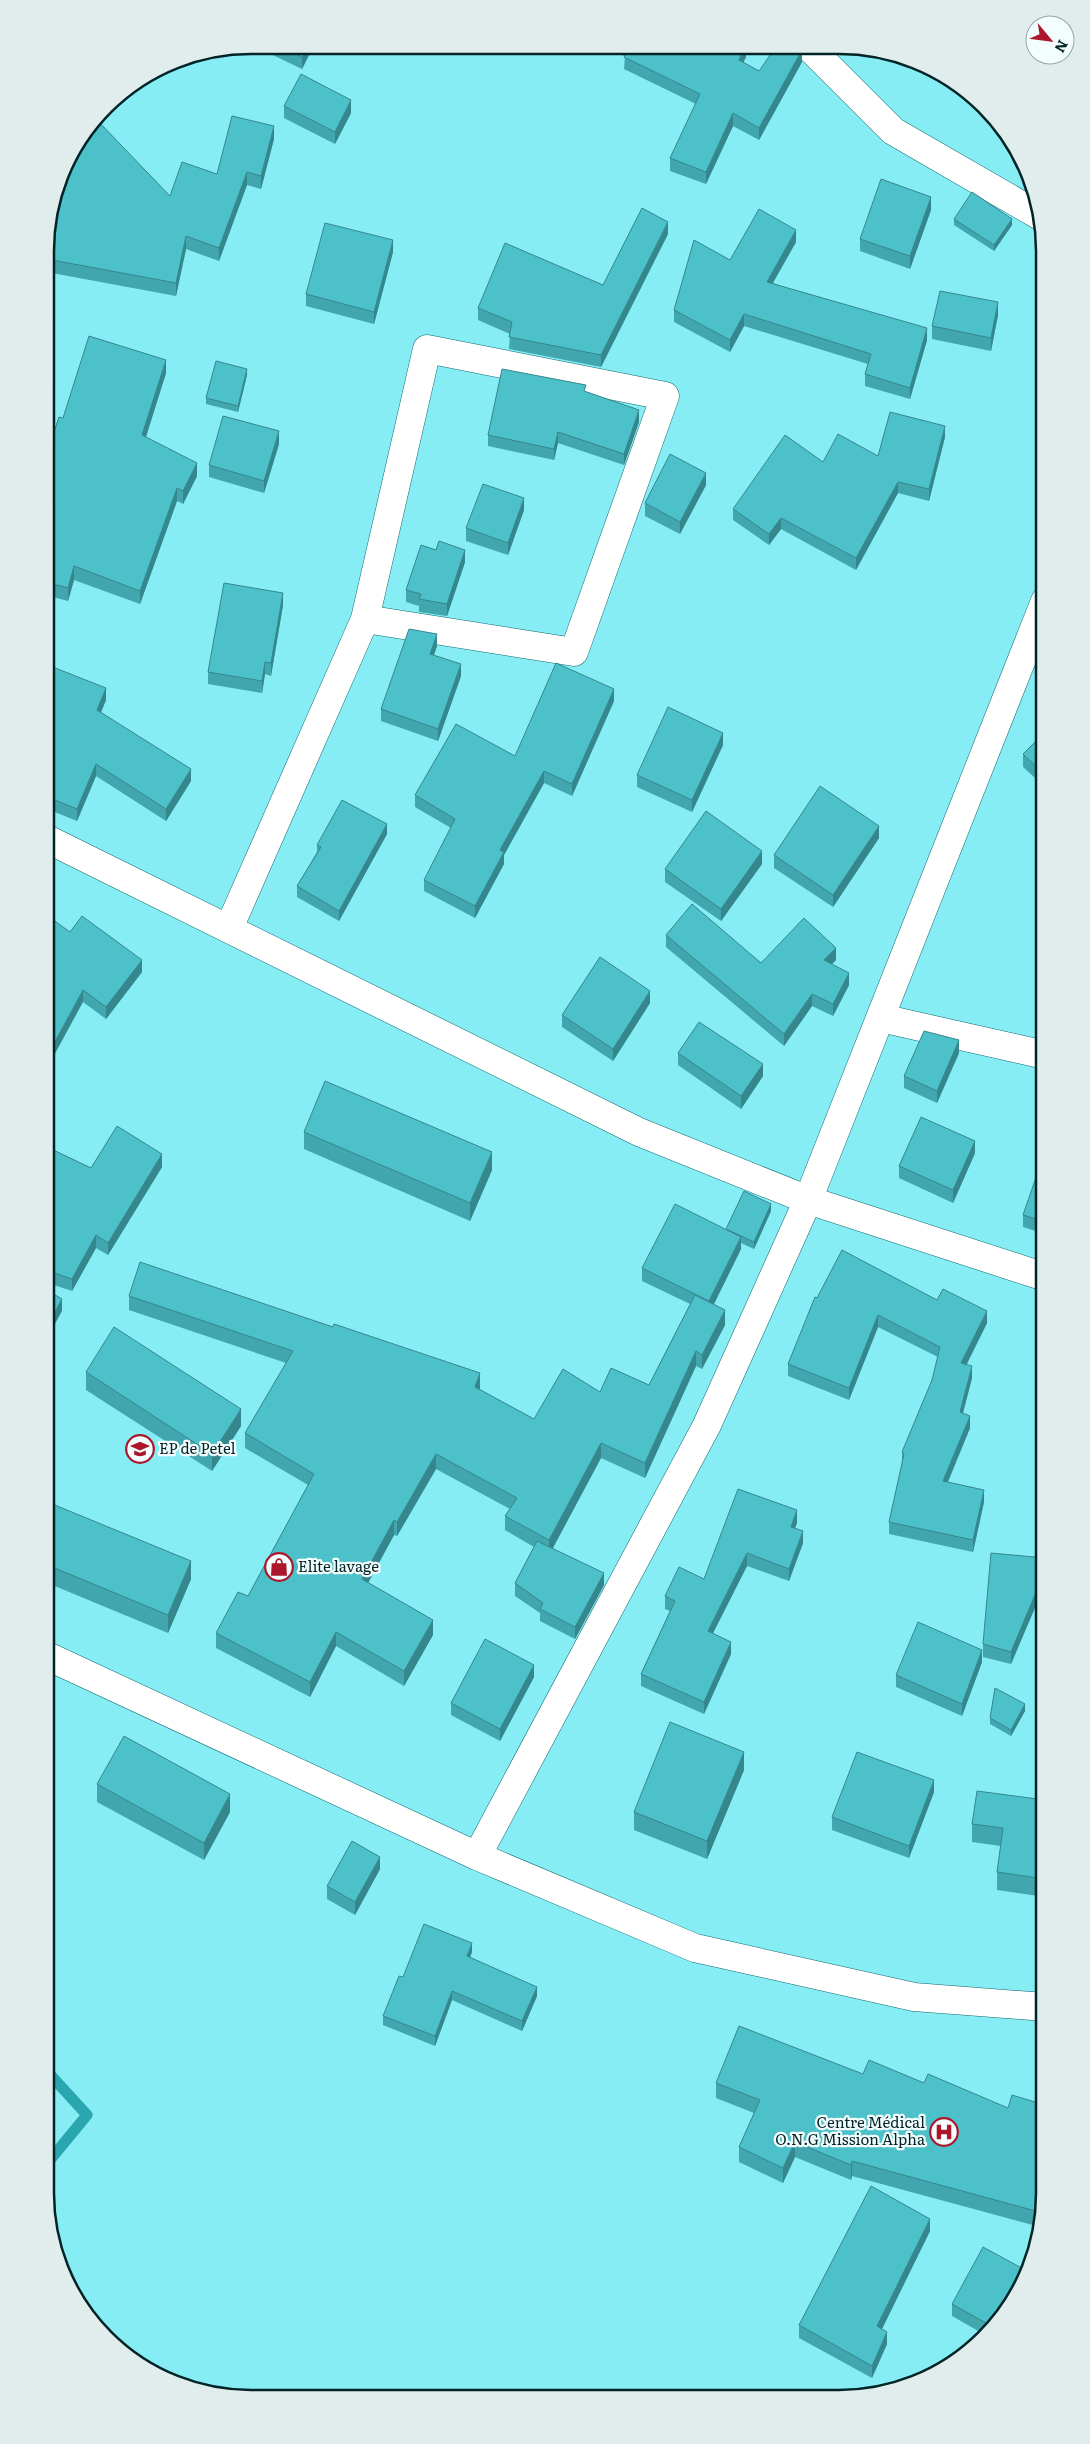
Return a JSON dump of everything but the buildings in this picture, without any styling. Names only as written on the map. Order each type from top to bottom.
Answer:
[{"type":"main road","points":[[816,54],[893,131],[1032,211]]},
{"type":"main road","points":[[229,928],[365,618],[427,349],[665,396],[574,652],[365,618]]},
{"type":"main road","points":[[477,1856],[707,1426],[808,1200],[1036,624]]},
{"type":"main road","points":[[54,842],[639,1132],[808,1200],[1036,1273]]},
{"type":"main road","points":[[881,1018],[1036,1053]]},
{"type":"main road","points":[[54,1659],[477,1856],[695,1948],[914,1997],[1036,2006]]},
{"type":"waterway","points":[[54,2079],[87,2115],[54,2155]]},
{"type":"place","name":"EP de Petel","points":[[140,1449]]},
{"type":"place","name":"Elite lavage","points":[[279,1567]]},
{"type":"place","name":"Centre Médical O.N.G Mission Alpha","points":[[944,2132]]}]
